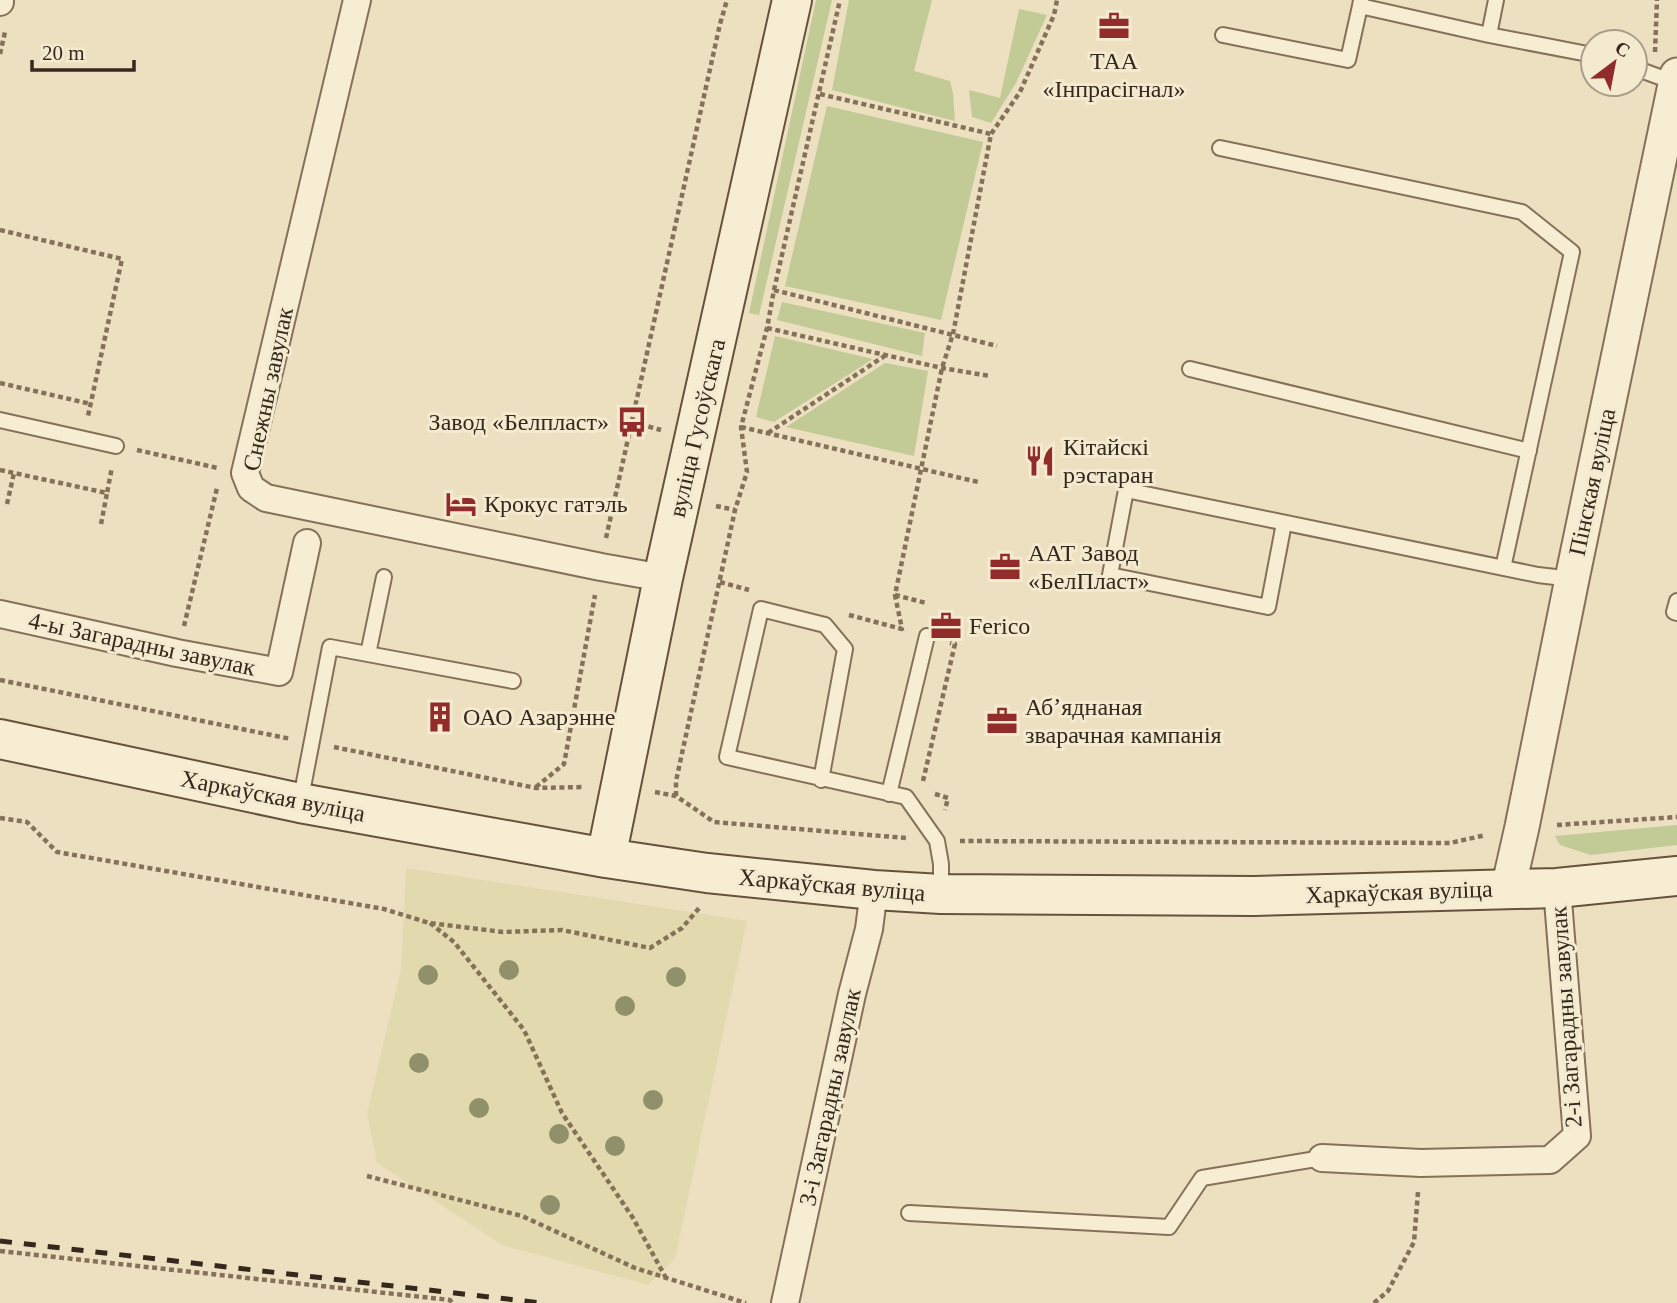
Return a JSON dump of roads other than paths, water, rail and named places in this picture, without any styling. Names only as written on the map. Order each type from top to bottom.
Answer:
[{"type":"main road","name":"вуліца Гусоўскага","points":[[606,858],[663,578],[792,0]]},
{"type":"main road","name":"Харкаўская вуліца","points":[[0,739],[300,803],[606,858],[707,873],[874,890],[941,894],[1254,896],[1557,888],[1677,876]]},
{"type":"street","name":"Снежны завулак","points":[[357,0],[245,474],[251,488],[266,498],[663,578]]},
{"type":"street","name":"Пінская вуліца","points":[[1508,889],[1676,79]]},
{"type":"street","name":"4-ы Загарадны завулак","points":[[0,614],[177,653],[279,672],[307,543]]},
{"type":"street","name":"2-і Загарадны завулак","points":[[1322,1158],[1421,1163],[1550,1160],[1577,1136],[1557,888]]},
{"type":"street","name":"3-і Загарадны завулак","points":[[785,1303],[852,993],[869,929],[874,890]]},
{"type":"lane","points":[[1489,35],[1496,0]]},
{"type":"lane","points":[[1223,35],[1348,60],[1360,3],[1489,35],[1579,52]]},
{"type":"lane","points":[[1649,72],[1676,79]]},
{"type":"lane","points":[[1220,148],[1522,212],[1572,252],[1503,568]]},
{"type":"lane","points":[[1190,369],[1529,451]]},
{"type":"lane","points":[[0,420],[117,446]]},
{"type":"lane","points":[[1284,523],[1268,607],[1110,575],[1126,490],[1538,575],[1572,579]]},
{"type":"lane","points":[[368,654],[384,577]]},
{"type":"lane","points":[[1677,601],[1674,612],[1677,613]]},
{"type":"lane","points":[[821,780],[845,649],[825,625],[761,609],[727,757],[821,780],[906,797],[937,841],[941,894]]},
{"type":"lane","points":[[889,794],[927,636]]},
{"type":"lane","points":[[300,803],[330,647],[513,681]]},
{"type":"lane","points":[[909,1213],[1169,1227],[1202,1178],[1322,1158]]},
{"type":"railway","points":[[0,1241],[542,1303]]},
{"type":"place","name":"ТАА «Інпрасігнал»","points":[[1114,26]]},
{"type":"place","name":"Завод «Белпласт»","points":[[632,422]]},
{"type":"place","name":"Кітайскі рэстаран","points":[[1040,461]]},
{"type":"place","name":"Крокус гатэль","points":[[461,504]]},
{"type":"place","name":"ААТ Завод «БелПласт»","points":[[1005,567]]},
{"type":"place","name":"Ferico","points":[[946,626]]},
{"type":"place","name":"ОАО Азарэнне","points":[[440,717]]},
{"type":"place","name":"Абʼяднаная зварачная кампанія","points":[[1002,721]]}]
